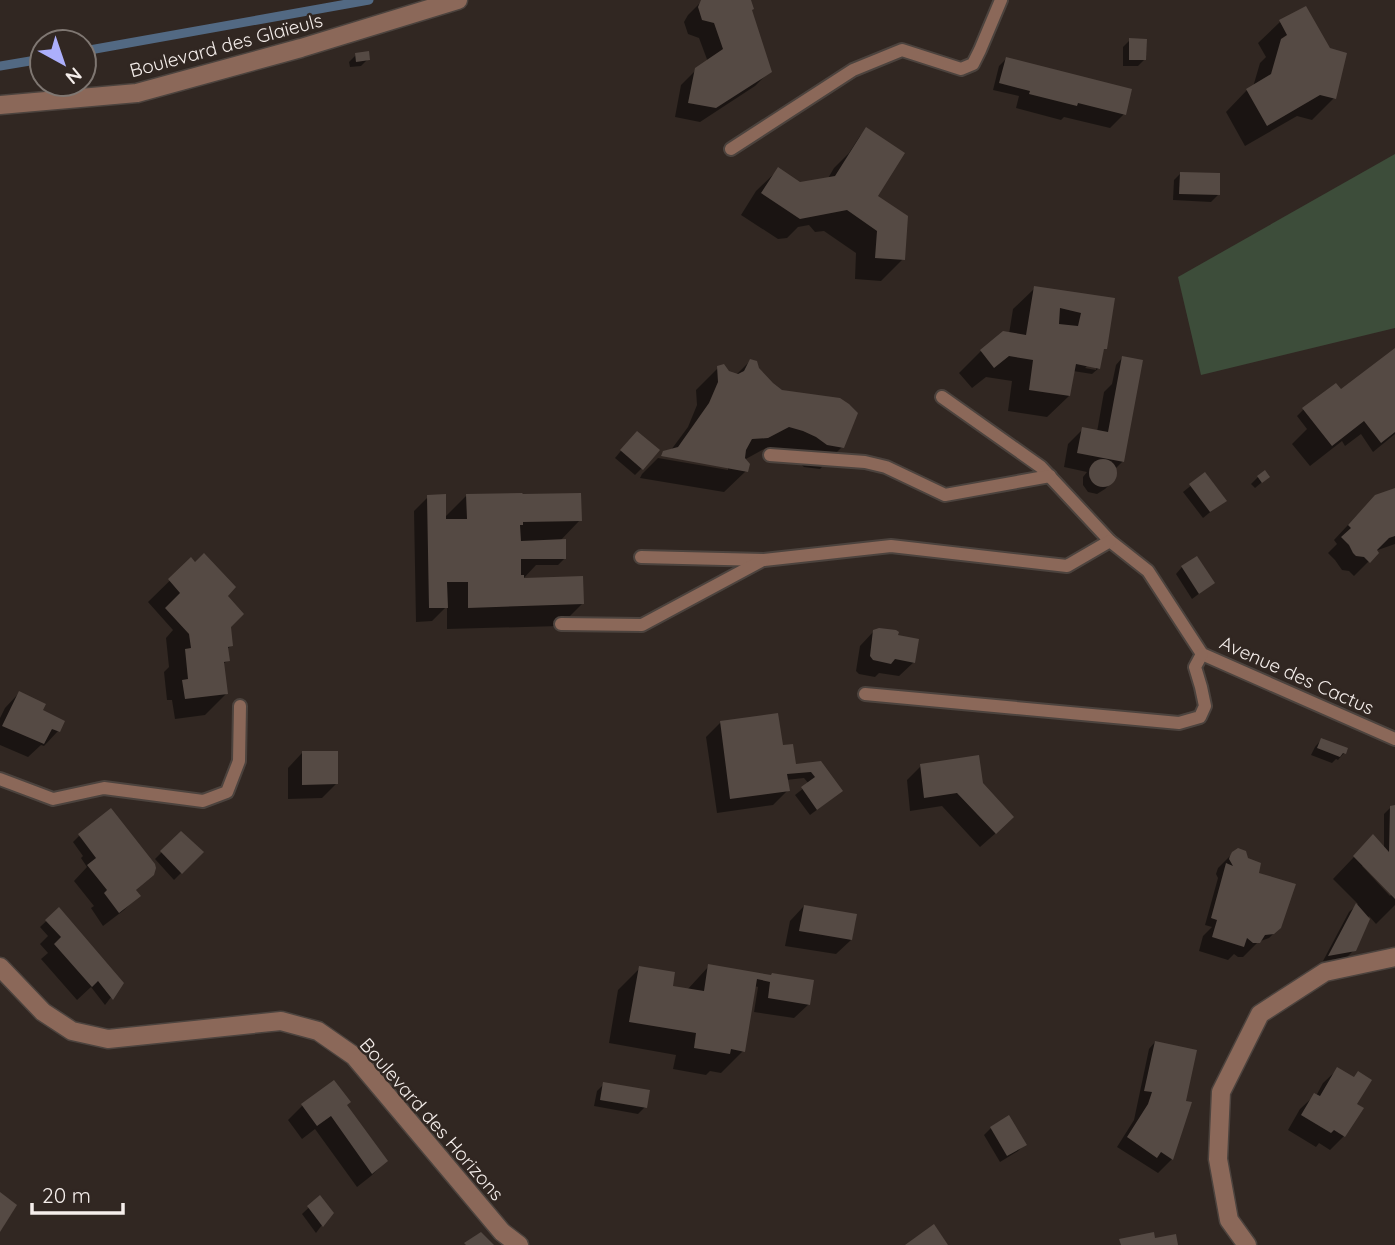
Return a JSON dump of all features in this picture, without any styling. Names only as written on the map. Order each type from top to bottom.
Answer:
[{"type":"street","name":"Boulevard des Glaïeuls","points":[[0,106],[136,93],[301,48],[458,0]]},
{"type":"street","points":[[1247,1245],[1229,1220],[1218,1159],[1220,1093],[1261,1014],[1325,972],[1395,957]]},
{"type":"street","name":"Boulevard des Horizons","points":[[0,967],[43,1012],[72,1031],[108,1039],[281,1021],[318,1031],[354,1056],[502,1232],[519,1245]]},
{"type":"lane","points":[[731,149],[853,70],[902,50],[961,69],[973,64],[1001,0]]},
{"type":"lane","name":"Avenue des Cactus","points":[[942,397],[1041,467],[1110,541],[1148,571],[1202,654],[1395,739]]},
{"type":"lane","points":[[770,455],[865,462],[886,467],[945,495],[1049,476]]},
{"type":"lane","points":[[641,557],[764,560],[891,546],[1067,566],[1110,541]]},
{"type":"lane","points":[[561,624],[642,625],[764,560]]},
{"type":"lane","points":[[864,694],[1179,723],[1200,717],[1205,706],[1195,667],[1202,654]]},
{"type":"lane","points":[[0,779],[53,799],[104,788],[203,801],[227,792],[239,761],[240,706]]},
{"type":"green space","points":[[1395,154],[1395,328],[1201,375],[1178,277]]},
{"type":"building","points":[[701,0],[751,0],[772,72],[716,108],[688,103],[695,68],[723,49],[714,23],[702,20],[698,7]]},
{"type":"building","points":[[1306,6],[1330,48],[1347,53],[1336,99],[1320,95],[1267,126],[1246,89],[1271,74],[1281,39],[1287,35],[1279,20]]},
{"type":"building","points":[[1129,38],[1147,39],[1146,60],[1129,60]]},
{"type":"building","points":[[369,51],[370,60],[356,62],[355,53]]},
{"type":"building","points":[[1006,57],[1132,89],[1126,115],[1029,94],[1030,91],[999,83]]},
{"type":"building","points":[[866,127],[905,153],[878,196],[908,216],[905,260],[875,258],[877,231],[847,210],[800,219],[761,193],[778,167],[800,182],[835,176]]},
{"type":"building","points":[[1180,172],[1220,173],[1220,195],[1179,194]]},
{"type":"building","points":[[1034,286],[1115,298],[1107,349],[1104,349],[1100,369],[1076,364],[1070,396],[1029,390],[1033,360],[1009,356],[994,368],[980,350],[1003,331],[1026,335]],"holes":[[[1060,308],[1081,313],[1078,326],[1059,324]]]},
{"type":"building","points":[[1395,348],[1395,432],[1381,443],[1364,421],[1332,446],[1302,408],[1336,383],[1341,389]]},
{"type":"building","points":[[1122,356],[1143,360],[1124,462],[1077,453],[1082,427],[1108,432]]},
{"type":"building","points":[[750,359],[757,361],[759,368],[782,390],[840,398],[849,404],[858,413],[844,448],[827,445],[816,437],[789,427],[768,438],[752,439],[745,458],[750,464],[748,472],[661,456],[663,451],[678,447],[709,403],[718,382],[717,366],[724,364],[729,371],[738,374],[744,371]]},
{"type":"building","points":[[637,431],[660,450],[643,470],[620,450]]},
{"type":"building","points":[[1103,459],[1113,463],[1117,473],[1113,483],[1103,487],[1093,483],[1089,473],[1093,463]]},
{"type":"building","points":[[1265,470],[1270,477],[1262,483],[1257,476]]},
{"type":"building","points":[[1205,472],[1227,501],[1210,512],[1189,484]]},
{"type":"building","points":[[1395,488],[1395,536],[1389,538],[1377,550],[1379,553],[1370,563],[1364,557],[1356,556],[1341,537],[1351,528],[1348,525],[1375,495]]},
{"type":"building","points":[[581,493],[582,521],[523,522],[523,525],[520,525],[521,541],[566,539],[566,559],[521,559],[521,575],[524,575],[524,578],[583,576],[584,604],[468,608],[468,582],[447,582],[448,608],[429,608],[427,495],[446,494],[446,519],[467,519],[466,494]]},
{"type":"building","points":[[204,553],[236,587],[228,596],[244,614],[231,627],[233,646],[228,647],[230,661],[224,662],[228,694],[185,699],[182,680],[188,679],[185,649],[191,648],[189,634],[165,608],[180,593],[168,579],[191,557],[195,562]]},
{"type":"building","points":[[1197,556],[1215,583],[1199,594],[1181,566]]},
{"type":"building","points":[[873,630],[896,630],[898,635],[919,639],[915,663],[895,659],[891,664],[873,660],[870,656]]},
{"type":"building","points":[[19,691],[46,704],[43,710],[65,721],[60,732],[52,729],[44,744],[2,726]]},
{"type":"building","points":[[778,713],[783,745],[793,744],[796,764],[821,761],[843,791],[817,810],[801,787],[815,777],[811,772],[787,774],[790,791],[730,799],[720,721]]},
{"type":"building","points":[[1321,738],[1348,748],[1346,754],[1343,753],[1340,757],[1317,748]]},
{"type":"building","points":[[302,751],[338,751],[338,784],[302,785]]},
{"type":"building","points":[[979,755],[983,783],[1014,817],[996,834],[957,793],[924,798],[920,764]]},
{"type":"building","points":[[1395,805],[1395,899],[1353,856],[1373,834],[1389,852],[1390,806]]},
{"type":"building","points":[[111,808],[156,868],[154,875],[136,890],[141,896],[119,913],[104,893],[107,890],[87,865],[96,858],[78,834]]},
{"type":"building","points":[[181,831],[204,852],[182,874],[160,851]]},
{"type":"building","points":[[1238,848],[1246,851],[1248,858],[1261,863],[1259,873],[1296,884],[1281,928],[1274,934],[1265,935],[1260,943],[1253,943],[1247,938],[1244,947],[1212,937],[1217,920],[1211,918],[1226,863],[1233,866],[1229,859],[1232,852]]},
{"type":"building","points":[[1356,903],[1370,919],[1356,951],[1328,956]]},
{"type":"building","points":[[804,905],[857,914],[852,940],[799,931]]},
{"type":"building","points":[[59,907],[124,983],[113,1000],[98,981],[92,987],[54,944],[61,937],[45,920]]},
{"type":"building","points":[[708,964],[814,980],[810,1005],[768,998],[770,982],[757,979],[745,1052],[731,1049],[730,1054],[694,1048],[696,1033],[629,1022],[639,966],[675,972],[673,986],[704,991]]},
{"type":"building","points":[[1155,1041],[1197,1050],[1186,1101],[1192,1102],[1173,1160],[1161,1152],[1157,1158],[1127,1137],[1148,1104],[1152,1092],[1144,1091]]},
{"type":"building","points":[[1337,1067],[1354,1077],[1358,1071],[1372,1080],[1357,1104],[1364,1108],[1345,1137],[1334,1130],[1331,1133],[1301,1115],[1314,1093],[1320,1096]]},
{"type":"building","points":[[334,1080],[351,1102],[347,1105],[388,1161],[372,1174],[331,1116],[317,1126],[301,1104]]},
{"type":"building","points":[[603,1082],[650,1090],[647,1108],[600,1100]]},
{"type":"building","points":[[1009,1115],[1027,1145],[1007,1156],[990,1127]]},
{"type":"building","points":[[0,1192],[17,1205],[0,1232]]},
{"type":"building","points":[[320,1195],[334,1213],[323,1227],[307,1206]]},
{"type":"building","points":[[934,1224],[948,1245],[905,1245]]},
{"type":"building","points":[[481,1232],[494,1245],[464,1243]]},
{"type":"building","points":[[1154,1232],[1155,1238],[1176,1234],[1178,1245],[1121,1245],[1119,1239]]},
{"type":"waterway","points":[[98,48],[369,0]]},
{"type":"waterway","points":[[0,66],[28,61]]}]
